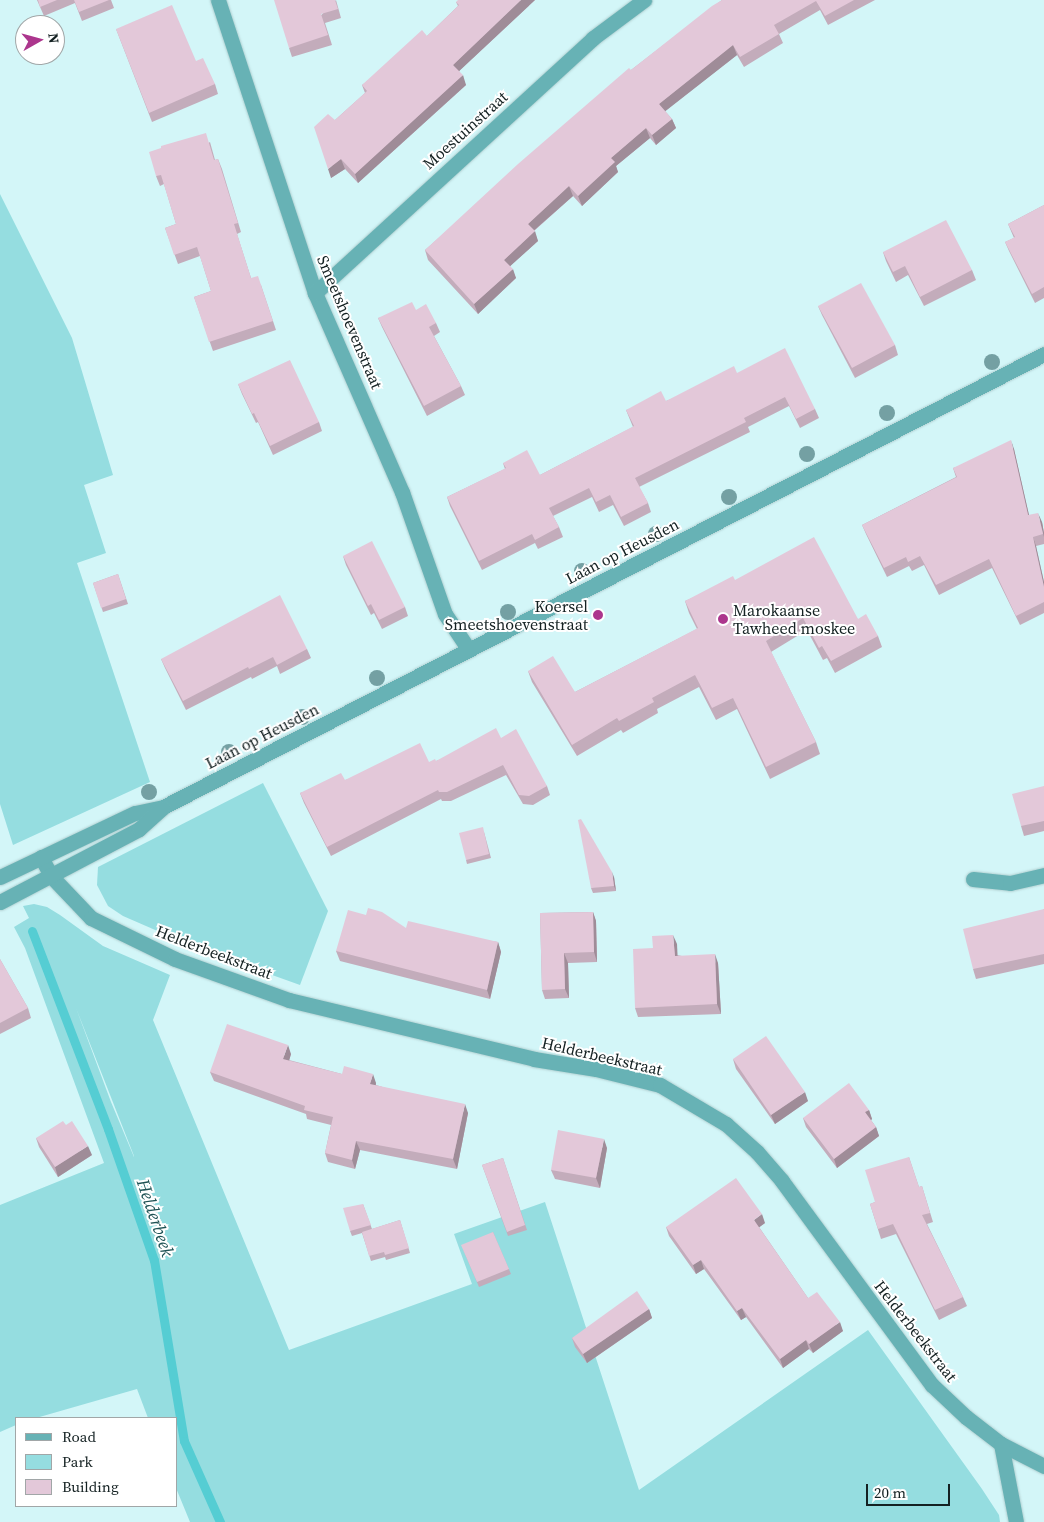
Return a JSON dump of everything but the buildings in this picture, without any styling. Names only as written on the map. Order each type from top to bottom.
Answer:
[{"type":"street","name":"Smeetshoevenstraat","points":[[218,0],[315,293],[402,492],[445,614],[468,650]]},
{"type":"street","name":"Moestuinstraat","points":[[315,293],[593,38],[644,0]]},
{"type":"street","name":"Laan op Heusden","points":[[0,877],[135,813],[163,807],[1044,354]]},
{"type":"street","name":"Laan op Heusden","points":[[0,902],[139,829],[163,807]]},
{"type":"street","name":"Helderbeekstraat","points":[[42,857],[51,876],[90,918],[176,959],[289,1000],[534,1059],[596,1070],[660,1085],[726,1124],[757,1152],[782,1181],[932,1385],[966,1418],[1001,1444],[1044,1466]]},
{"type":"street","points":[[973,879],[1010,883],[1044,875]]},
{"type":"street","points":[[1001,1444],[1016,1522]]},
{"type":"green space","points":[[0,194],[72,338],[113,475],[84,485],[106,553],[77,563],[150,782],[13,845],[0,804]]},
{"type":"green space","points":[[263,783],[328,911],[300,985],[192,946],[123,916],[108,906],[97,885],[98,867]]},
{"type":"green space","points":[[34,904],[47,907],[103,946],[170,975],[153,1020],[289,1350],[472,1284],[454,1234],[545,1202],[639,1490],[868,1330],[982,1489],[999,1515],[1000,1522],[190,1522],[178,1493],[178,1417],[148,1417],[137,1389],[39,1417],[15,1417],[15,1425],[0,1432],[0,1205],[104,1163],[25,948],[14,927],[29,918],[23,906]],"holes":[[[76,1008],[134,1157],[111,1102]]]},
{"type":"waterway","name":"Helderbeek","points":[[32,931],[108,1129],[154,1260],[184,1441],[220,1522]]},
{"type":"place","name":"Koersel Smeetshoevenstraat","points":[[598,615]]},
{"type":"place","name":"Marokaanse Tawheed moskee","points":[[723,619]]}]
